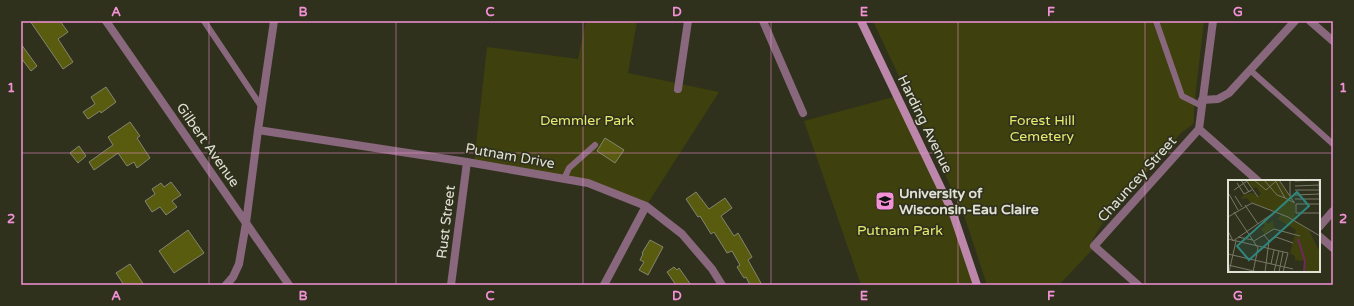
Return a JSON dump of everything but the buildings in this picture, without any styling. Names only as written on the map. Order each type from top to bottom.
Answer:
[{"type":"main road","name":"Harding Avenue","points":[[861,21],[952,211],[977,285]]},
{"type":"street","name":"Gilbert Avenue","points":[[106,21],[289,285]]},
{"type":"street","points":[[226,285],[233,277],[239,264],[274,21]]},
{"type":"street","points":[[678,89],[688,21]]},
{"type":"street","points":[[763,21],[803,114]]},
{"type":"street","points":[[1213,21],[1199,129],[1257,180]]},
{"type":"street","points":[[1202,103],[1218,99],[1229,93],[1295,21]]},
{"type":"street","points":[[1310,21],[1333,41]]},
{"type":"street","name":"Chauncey Street","points":[[1138,285],[1094,246],[1199,129]]},
{"type":"street","name":"Putnam Drive","points":[[258,130],[588,182],[646,206],[682,234],[712,269],[722,285]]},
{"type":"street","name":"Rust Street","points":[[451,285],[467,162]]},
{"type":"street","points":[[604,285],[646,206]]},
{"type":"street","points":[[1320,226],[1333,211]]},
{"type":"street","points":[[1320,237],[1333,248]]},
{"type":"lane","points":[[204,21],[261,106]]},
{"type":"lane","points":[[1156,21],[1182,96],[1202,103]]},
{"type":"lane","points":[[1250,70],[1333,144]]},
{"type":"lane","points":[[564,178],[568,168],[595,145]]},
{"type":"green space","name":"Demmler Park","points":[[586,21],[637,21],[628,73],[719,92],[646,206],[588,183],[474,163],[487,47],[578,59]]},
{"type":"green space","name":"Forest Hill Cemetery","points":[[873,21],[1204,21],[1194,107],[1194,122],[1182,132],[1105,219],[1093,239],[1091,247],[1092,250],[1059,285],[987,285],[965,218]]},
{"type":"green space","name":"Putnam Park","points":[[897,96],[952,211],[977,285],[861,285],[804,121]]},
{"type":"place","name":"University of Wisconsin-Eau Claire","points":[[885,201]]}]
